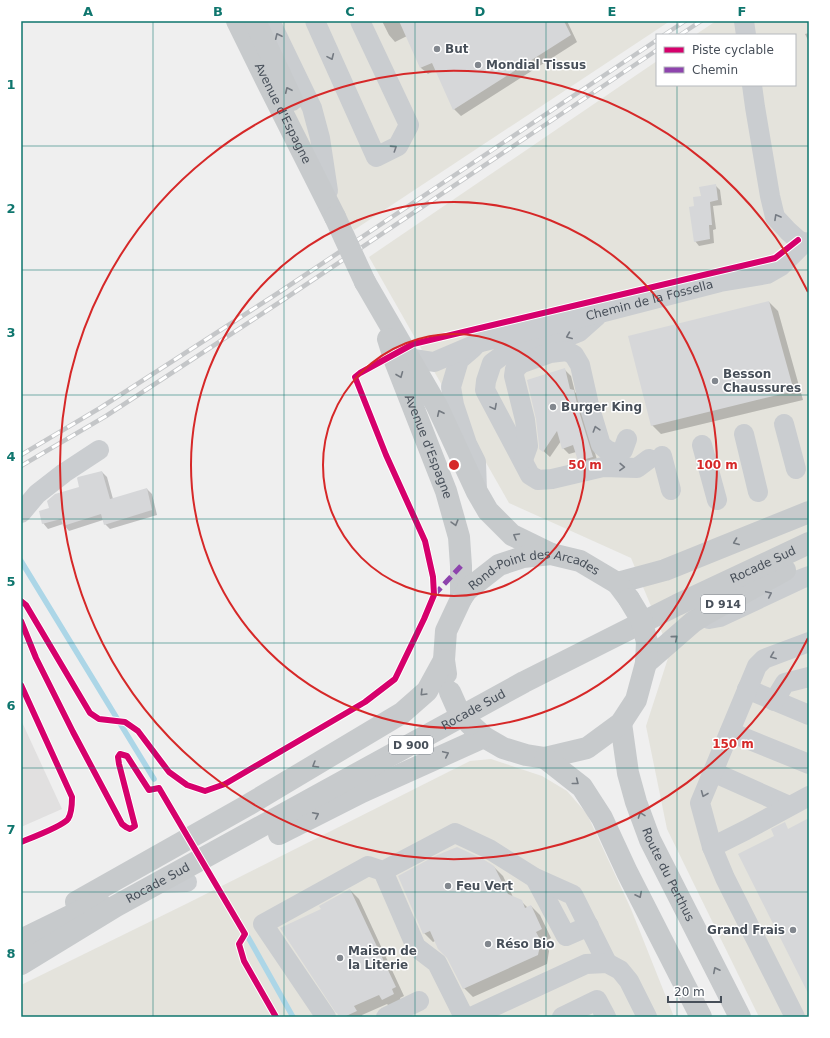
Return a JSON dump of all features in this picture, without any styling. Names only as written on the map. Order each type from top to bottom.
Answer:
[{"type":"main road","name":"Avenue d'Espagne","points":[[237,21],[276,101],[331,204],[370,290],[395,361],[446,491],[459,537],[461,599]]},
{"type":"main road","name":"Avenue d'Espagne","points":[[255,21],[304,125],[331,204]]},
{"type":"main road","name":"Avenue d'Espagne","points":[[370,290],[437,406],[477,492],[488,511],[512,535],[551,554]]},
{"type":"main road","points":[[623,591],[665,570],[809,512]]},
{"type":"main road","name":"Rocade Sud","points":[[21,940],[112,895],[518,673],[809,531]]},
{"type":"main road","name":"Rocade Sud","points":[[21,964],[116,906],[524,682],[677,605],[809,543]]},
{"type":"main road","name":"Rond-Point des Arcades","points":[[551,554],[580,560],[623,591],[640,619],[647,642],[646,663],[636,700],[621,723],[587,748],[545,758],[526,756],[503,748],[477,731],[458,710],[450,692],[444,660],[446,631],[461,599],[468,590],[499,565],[523,556],[551,554]]},
{"type":"main road","name":"D 914","points":[[646,663],[706,613],[778,573],[809,558]]},
{"type":"main road","name":"Rocade Sud","points":[[21,934],[106,884],[248,805],[402,713],[427,691],[444,660]]},
{"type":"main road","name":"Route du Perthus","points":[[621,723],[628,773],[636,802],[650,840],[740,1017]]},
{"type":"main road","name":"Rocade Sud","points":[[21,969],[477,731]]},
{"type":"main road","points":[[545,758],[582,787],[602,818],[627,872],[701,1017]]},
{"type":"main road","points":[[651,918],[686,1017]]},
{"type":"street","name":"Avenue d'Espagne","points":[[270,21],[312,108],[320,138],[331,204]]},
{"type":"street","points":[[315,21],[376,157],[398,146],[409,125],[360,21]]},
{"type":"street","points":[[744,21],[746,34]]},
{"type":"street","points":[[752,86],[754,107],[775,217],[788,232],[798,240],[807,243]]},
{"type":"street","name":"Chemin de la Fossella","points":[[409,358],[434,362],[481,342],[720,282],[768,274],[782,266],[807,243]]},
{"type":"street","points":[[600,313],[579,332],[564,338],[504,354],[492,363],[486,381],[485,390],[530,475],[538,480],[552,479],[603,467],[637,468],[656,457],[671,490]]},
{"type":"street","name":"Chemin de la Fossella","points":[[477,492],[476,462],[462,431],[454,405],[451,386],[459,360],[481,342]]},
{"type":"street","points":[[523,460],[528,446],[514,376],[515,369],[522,363],[550,353],[567,351],[574,355],[580,366],[589,405],[601,445],[607,450],[615,453],[623,450],[627,440]]},
{"type":"street","points":[[784,424],[796,469]]},
{"type":"street","points":[[744,434],[758,492]]},
{"type":"street","points":[[702,445],[717,500]]},
{"type":"street","points":[[21,513],[37,494],[64,473],[99,450]]},
{"type":"street","points":[[694,622],[720,617],[806,579]]},
{"type":"street","points":[[795,1017],[725,878],[712,846],[700,803],[757,666],[764,659],[809,642]]},
{"type":"street","points":[[774,701],[785,683],[809,677]]},
{"type":"street","points":[[747,689],[809,715]]},
{"type":"street","points":[[730,732],[809,764]]},
{"type":"street","points":[[713,772],[789,806]]},
{"type":"street","points":[[712,846],[746,830],[809,796]]},
{"type":"street","points":[[326,1017],[263,924],[368,866],[383,871],[455,833],[489,849],[535,878],[573,895],[607,963]]},
{"type":"street","points":[[383,871],[416,947],[437,963],[476,1016],[586,964],[607,963],[620,970],[629,981],[647,1017]]},
{"type":"street","points":[[158,883],[187,882]]},
{"type":"street","points":[[562,1017],[597,1000],[606,1017]]},
{"type":"street","points":[[386,1017],[419,1002]]},
{"type":"shaded area","points":[[226,21],[670,21],[354,230]]},
{"type":"shaded area","points":[[716,21],[809,21],[809,1017],[759,1017],[667,829],[646,726],[670,652],[631,558],[509,503],[369,257],[656,62],[656,86],[796,86],[796,34],[696,34]]},
{"type":"shaded area","points":[[21,720],[62,809],[21,827]]},
{"type":"shaded area","points":[[491,759],[542,776],[567,791],[587,814],[631,909],[674,1017],[21,1017],[21,985],[470,761]]},
{"type":"building","name":"Mondial Tissus","points":[[399,21],[564,21],[571,35],[453,110],[432,63],[420,68]]},
{"type":"building","points":[[716,184],[718,200],[710,202],[712,225],[709,225],[710,239],[694,242],[689,207],[694,206],[693,197],[701,196],[699,187]]},
{"type":"building","points":[[769,301],[794,391],[651,426],[628,336]]},
{"type":"building","name":"Burger King","points":[[565,368],[570,389],[574,390],[593,457],[578,461],[573,445],[562,449],[557,431],[543,452],[539,449],[536,419],[527,380]]},
{"type":"building","points":[[102,471],[110,499],[147,488],[152,510],[104,525],[101,514],[63,526],[61,519],[42,524],[39,511],[49,508],[47,501],[55,494],[79,487],[78,477]]},
{"type":"building","name":"Grand Frais","points":[[809,818],[809,995],[738,854],[774,836],[771,829],[785,822],[788,829]]},
{"type":"building","points":[[457,847],[483,859],[494,866],[508,894],[522,900],[525,908],[531,905],[542,929],[536,932],[541,941],[538,955],[463,989],[447,958],[438,949],[430,931],[423,934],[398,876],[435,856]]},
{"type":"building","name":"Maison de la Literie","points":[[350,889],[396,987],[392,989],[394,994],[382,1000],[379,995],[354,1006],[357,1011],[344,1017],[339,1017],[280,928],[321,909],[319,906]]},
{"type":"waterway","points":[[21,561],[154,779]]},
{"type":"waterway","points":[[248,937],[293,1017]]},
{"type":"railway","points":[[666,34],[685,21]]},
{"type":"railway","points":[[682,34],[701,21]]},
{"type":"railway","points":[[21,455],[100,408],[278,293],[656,41]]},
{"type":"railway","points":[[21,466],[106,416],[283,300],[656,51]]},
{"type":"marked path","points":[[434,595],[461,566]]},
{"type":"cycle path","points":[[21,601],[26,605],[90,713],[99,719],[125,722],[138,731],[169,772],[187,785],[205,791],[225,784],[365,702],[395,679],[434,595],[433,577],[425,541],[386,455],[355,377],[413,344],[775,258],[798,240]]},
{"type":"cycle path","points":[[21,621],[36,658],[122,824],[130,829],[135,826],[119,764],[118,757],[120,754],[127,756],[149,790],[159,788],[245,934],[239,944],[244,961],[276,1017]]},
{"type":"cycle path","points":[[21,685],[72,797],[72,808],[68,819],[65,822],[46,832],[21,842]]},
{"type":"place","name":"But","points":[[437,49]]},
{"type":"place","name":"Mondial Tissus","points":[[478,65]]},
{"type":"place","name":"Besson Chaussures","points":[[715,381]]},
{"type":"place","name":"Burger King","points":[[553,407]]},
{"type":"place","name":"Feu Vert","points":[[448,886]]},
{"type":"place","name":"Grand Frais","points":[[793,930]]},
{"type":"place","name":"Réso Bio","points":[[488,944]]},
{"type":"place","name":"Maison de la Literie","points":[[340,958]]}]
